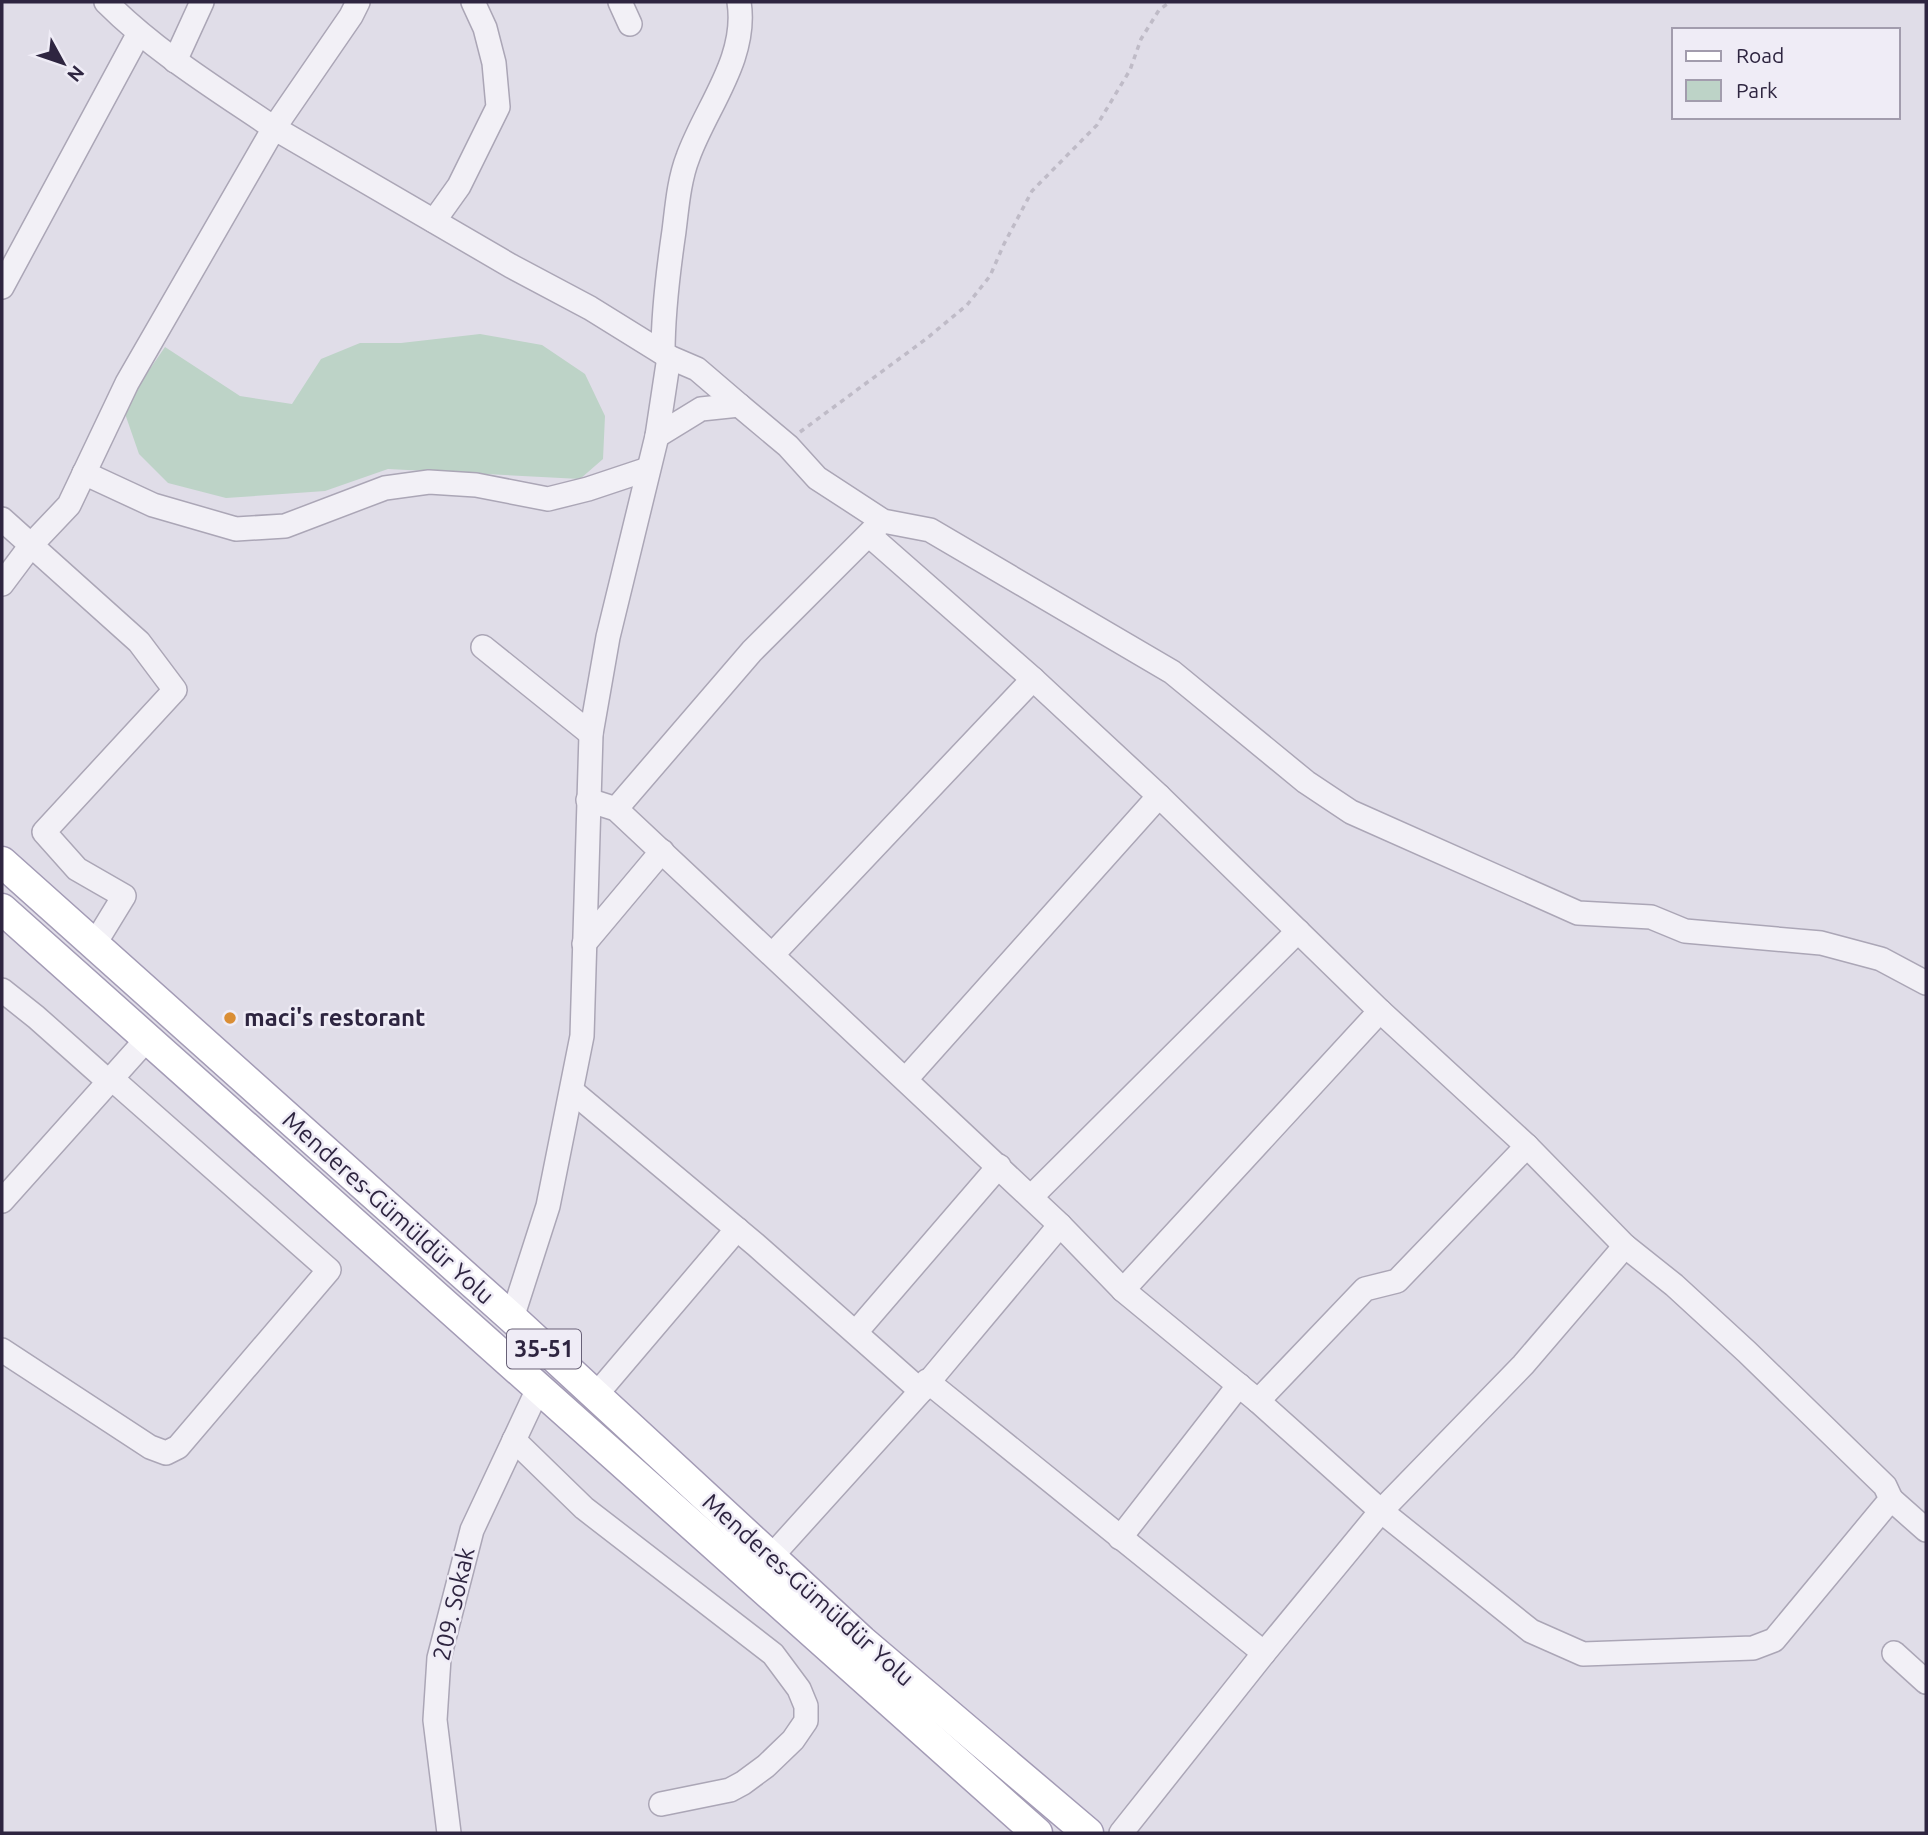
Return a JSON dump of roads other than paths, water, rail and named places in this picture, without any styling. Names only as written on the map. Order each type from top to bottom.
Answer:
[{"type":"main road","name":"Menderes-Gümüldür Yolu","points":[[2,862],[512,1318],[862,1642],[1088,1833]]},
{"type":"main road","name":"Menderes-Gümüldür Yolu","points":[[2,909],[1037,1833]]},
{"type":"street","points":[[106,2],[139,33],[175,61],[274,128],[590,308],[666,355],[697,369],[739,404],[789,446],[817,478],[876,528],[1380,1011],[1527,1146],[1625,1246],[1674,1284],[1747,1352],[1885,1486],[1891,1499],[1926,1530]]},
{"type":"street","points":[[175,61],[202,2]]},
{"type":"street","points":[[2,584],[32,544],[69,505],[127,383],[274,128],[358,2]]},
{"type":"street","points":[[435,221],[459,186],[498,107],[494,63],[485,28],[473,2]]},
{"type":"street","points":[[620,2],[630,24]]},
{"type":"street","points":[[512,1318],[548,1206],[582,1036],[591,734],[608,637],[657,436],[666,355],[663,309],[682,180],[687,158],[734,56],[742,16],[739,2]]},
{"type":"street","points":[[2,288],[139,33]]},
{"type":"street","points":[[657,436],[701,409],[739,404]]},
{"type":"street","points":[[85,473],[152,505],[236,529],[285,526],[384,488],[429,482],[476,485],[548,499],[648,469]]},
{"type":"street","points":[[2,519],[139,642],[175,690],[44,832],[77,869],[124,896],[94,945]]},
{"type":"street","points":[[616,809],[752,651],[876,528],[930,530],[1172,672],[1306,782],[1351,812],[1578,913],[1651,917],[1685,931],[1821,943],[1881,959],[1926,983]]},
{"type":"street","points":[[483,648],[591,734]]},
{"type":"street","points":[[773,954],[1033,679]]},
{"type":"street","points":[[906,1079],[1158,796]]},
{"type":"street","points":[[588,800],[616,809],[662,851],[1031,1197],[1123,1290],[1258,1401],[1381,1511],[1531,1631],[1583,1654],[1753,1648],[1774,1640],[1891,1499]]},
{"type":"street","points":[[584,944],[662,851]]},
{"type":"street","points":[[1031,1197],[1298,931]]},
{"type":"street","points":[[2,990],[329,1270],[178,1447],[166,1453],[150,1447],[2,1350]]},
{"type":"street","points":[[1123,1290],[1380,1011]]},
{"type":"street","points":[[2,1201],[147,1038]]},
{"type":"street","points":[[572,1091],[856,1332],[1264,1653]]},
{"type":"street","points":[[1258,1401],[1365,1289],[1396,1281],[1527,1146]]},
{"type":"street","points":[[856,1332],[999,1167]]},
{"type":"street","points":[[770,1558],[924,1386],[1060,1225]]},
{"type":"street","points":[[595,1396],[737,1230]]},
{"type":"street","points":[[1121,1833],[1381,1511],[1523,1365],[1625,1246]]},
{"type":"street","points":[[1121,1538],[1239,1385]]},
{"type":"street","name":"209. Sokak","points":[[449,1833],[435,1720],[439,1658],[472,1530],[538,1389]]},
{"type":"street","points":[[514,1440],[584,1508],[773,1654],[799,1689],[807,1706],[806,1721],[793,1740],[766,1766],[743,1783],[730,1790],[660,1804]]},
{"type":"street","points":[[1894,1653],[1926,1682]]},
{"type":"place","name":"maci's restorant","points":[[230,1018]]}]
